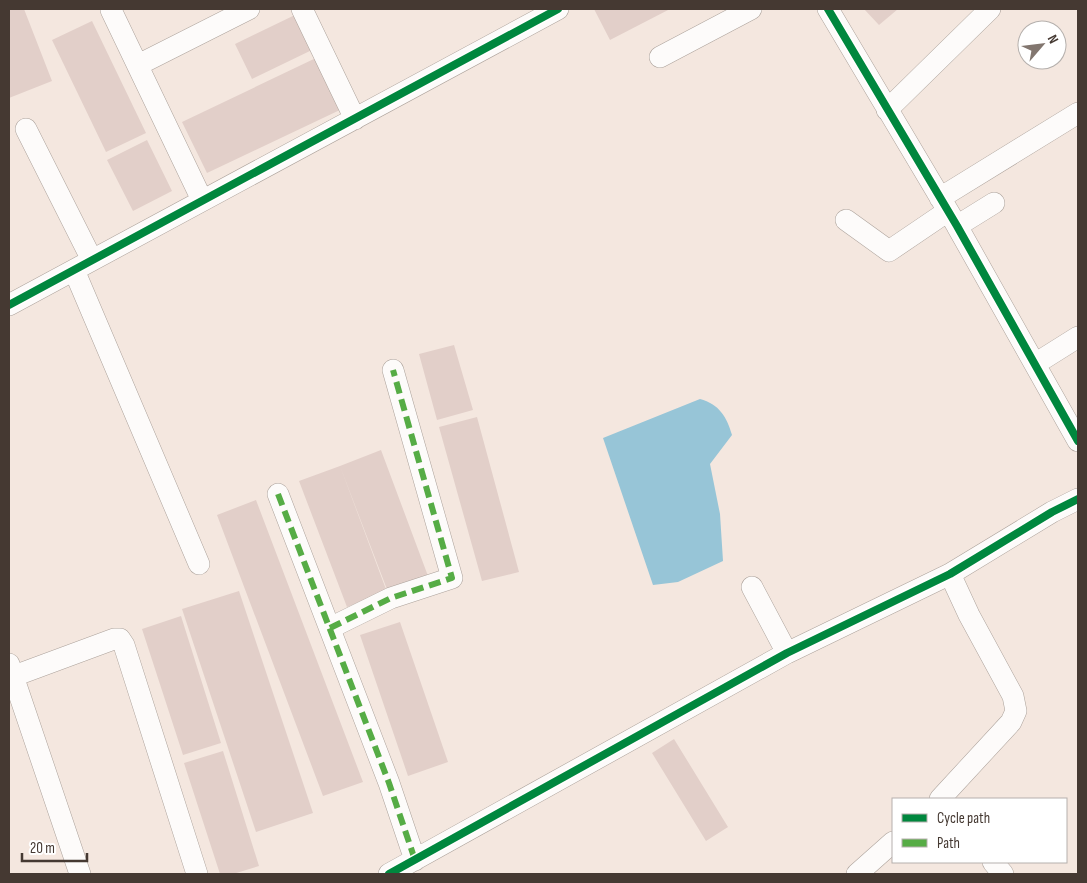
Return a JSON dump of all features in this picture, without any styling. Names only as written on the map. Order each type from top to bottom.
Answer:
[{"type":"street","points":[[138,66],[249,9]]},
{"type":"street","points":[[302,9],[355,119]]},
{"type":"street","points":[[9,305],[558,9]]},
{"type":"street","points":[[660,57],[751,9]]},
{"type":"street","points":[[828,9],[949,212],[1078,441]]},
{"type":"street","points":[[887,110],[990,9]]},
{"type":"street","points":[[111,10],[202,200]]},
{"type":"street","points":[[846,220],[889,251],[949,212],[1078,113]]},
{"type":"street","points":[[26,129],[83,265],[199,564]]},
{"type":"street","points":[[949,212],[994,203]]},
{"type":"street","points":[[1035,364],[1078,337]]},
{"type":"street","points":[[330,628],[391,598],[452,578],[393,370]]},
{"type":"street","points":[[278,494],[389,783],[415,860]]},
{"type":"street","points":[[389,874],[787,653],[950,574],[1052,512],[1078,499]]},
{"type":"street","points":[[942,798],[1011,722],[1016,711],[1013,696],[968,615],[950,574]]},
{"type":"street","points":[[752,587],[787,653]]},
{"type":"street","points":[[80,874],[11,670],[114,639],[120,639],[124,645],[197,874]]},
{"type":"street","points":[[857,874],[892,843]]},
{"type":"street","points":[[994,863],[1003,874]]},
{"type":"water","points":[[700,399],[712,404],[721,412],[728,422],[732,435],[710,464],[720,514],[723,561],[678,582],[653,585],[603,438]]},
{"type":"building","points":[[9,9],[24,9],[52,81],[9,98]]},
{"type":"building","points":[[594,9],[670,9],[610,40]]},
{"type":"building","points":[[864,9],[898,9],[879,25]]},
{"type":"building","points":[[297,14],[314,49],[252,79],[235,44]]},
{"type":"building","points":[[92,21],[146,133],[106,152],[52,40]]},
{"type":"building","points":[[318,57],[342,109],[207,173],[182,122]]},
{"type":"building","points":[[147,140],[172,191],[133,211],[107,160]]},
{"type":"building","points":[[454,345],[473,410],[437,420],[419,354]]},
{"type":"building","points":[[477,417],[519,572],[482,581],[439,427]]},
{"type":"building","points":[[381,450],[428,576],[388,592],[340,466]]},
{"type":"building","points":[[340,466],[387,592],[347,607],[299,481]]},
{"type":"building","points":[[256,500],[363,782],[323,796],[217,515]]},
{"type":"building","points":[[239,591],[313,813],[256,832],[182,609]]},
{"type":"building","points":[[181,616],[221,743],[183,755],[142,629]]},
{"type":"building","points":[[400,622],[448,762],[408,776],[360,635]]},
{"type":"building","points":[[674,739],[728,827],[706,841],[652,753]]},
{"type":"building","points":[[223,751],[259,866],[233,874],[220,874],[184,763]]},
{"type":"marked path","points":[[330,628],[391,598],[452,578],[393,370]]},
{"type":"marked path","points":[[278,494],[389,783],[415,860]]},
{"type":"cycle path","points":[[9,305],[558,9]]},
{"type":"cycle path","points":[[828,9],[957,226],[1078,441]]},
{"type":"cycle path","points":[[389,874],[787,653],[950,574],[1052,512],[1078,499]]}]
